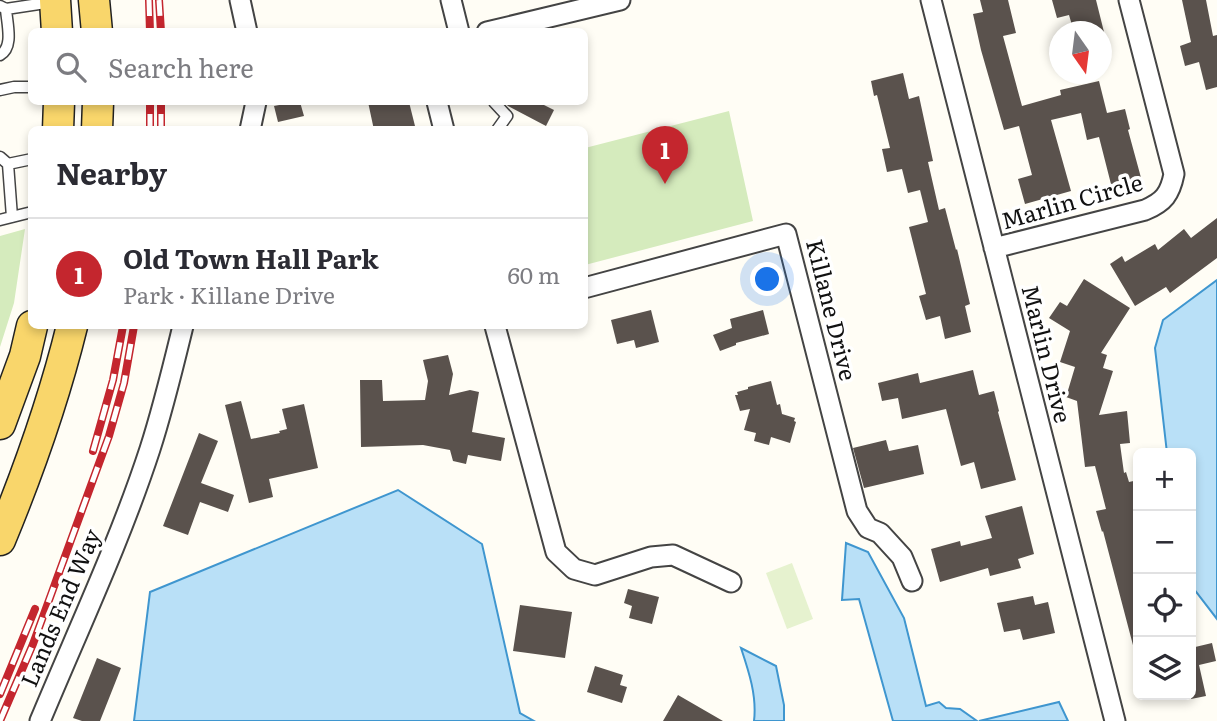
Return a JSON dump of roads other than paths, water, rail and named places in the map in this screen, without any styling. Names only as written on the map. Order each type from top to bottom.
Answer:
[{"type":"main road","points":[[94,0],[97,28]]},
{"type":"main road","points":[[55,1],[57,28]]},
{"type":"main road","points":[[58,126],[59,105]]},
{"type":"main road","points":[[97,126],[99,105]]},
{"type":"main road","points":[[0,424],[25,356],[31,329]]},
{"type":"main road","points":[[0,540],[38,443],[71,329]]},
{"type":"street","points":[[240,0],[246,28]]},
{"type":"street","points":[[451,0],[458,28]]},
{"type":"street","points":[[506,28],[620,0]]},
{"type":"street","name":"Marlin Drive","points":[[930,0],[1115,721]]},
{"type":"street","name":"Marlin Circle","points":[[994,248],[1145,210],[1166,197],[1172,186],[1174,174],[1129,0]]},
{"type":"street","points":[[251,126],[255,105]]},
{"type":"street","points":[[438,105],[443,126]]},
{"type":"street","name":"Killane Drive","points":[[588,287],[786,234],[857,511],[868,528],[880,533],[902,556],[912,581]]},
{"type":"street","name":"Lands End Way","points":[[40,721],[127,513],[150,449],[182,329]]},
{"type":"street","points":[[496,329],[556,552],[574,569],[595,575],[651,556],[673,555],[731,582]]},
{"type":"lane","points":[[0,55],[7,50],[8,43],[3,8],[55,1]]},
{"type":"lane","points":[[0,90],[28,87]]},
{"type":"lane","points":[[497,105],[507,116],[500,126]]},
{"type":"lane","points":[[12,217],[4,161],[28,159]]},
{"type":"lane","points":[[0,220],[28,213]]},
{"type":"water","points":[[1217,280],[1217,619],[1196,592],[1196,448],[1166,448],[1155,348],[1163,320]]},
{"type":"water","points":[[398,490],[482,544],[520,713],[534,721],[134,721],[150,592]]},
{"type":"water","points":[[846,543],[868,552],[904,618],[926,706],[939,702],[946,708],[960,709],[977,721],[893,721],[859,599],[842,600]]},
{"type":"water","points":[[741,648],[776,666],[784,705],[784,721],[754,721],[753,693]]},
{"type":"water","points":[[1059,702],[1068,721],[979,721]]},
{"type":"railway","points":[[149,0],[150,28]]},
{"type":"railway","points":[[159,0],[161,28]]},
{"type":"railway","points":[[150,105],[150,126]]},
{"type":"railway","points":[[161,105],[161,126]]},
{"type":"railway","points":[[93,451],[113,380],[122,329]]},
{"type":"railway","points":[[0,721],[33,644],[109,436],[124,383],[133,329]]},
{"type":"railway","points":[[0,694],[35,609]]},
{"type":"place","name":"Old Town Hall Park","points":[[665,184]]}]
